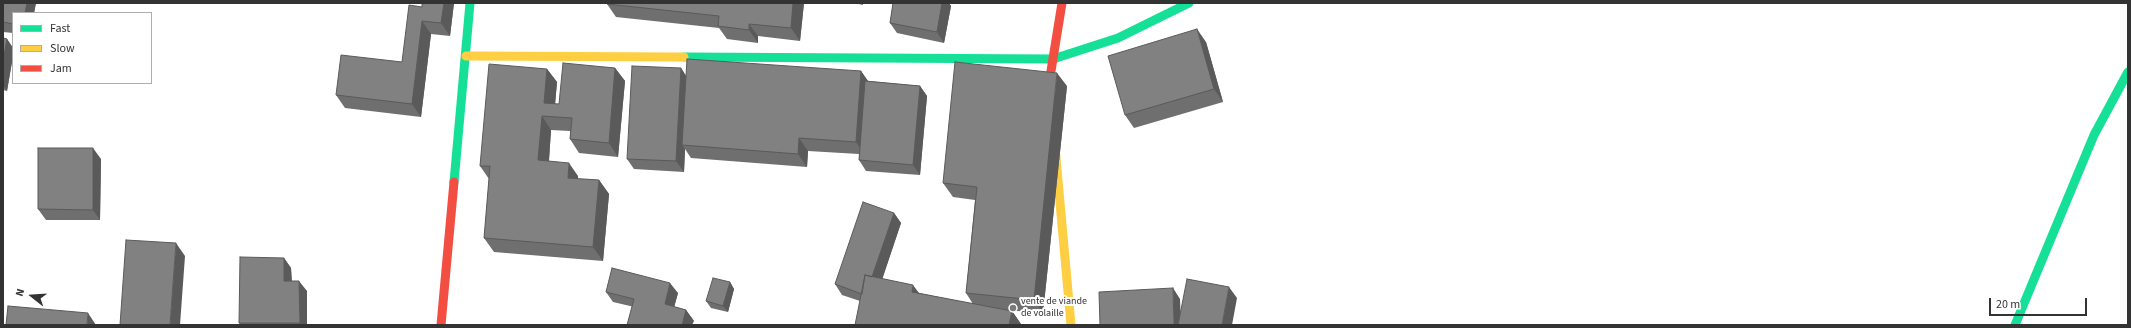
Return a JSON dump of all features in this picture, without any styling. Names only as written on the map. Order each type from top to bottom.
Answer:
[{"type":"street","points":[[441,325],[470,3]]},
{"type":"street","points":[[1049,80],[1062,3]]},
{"type":"street","points":[[466,56],[1053,59],[1118,38],[1188,3]]},
{"type":"street","points":[[2015,325],[2094,135],[2128,72]]},
{"type":"street","points":[[1054,136],[1071,325]]},
{"type":"building","points":[[3,3],[27,3],[25,12],[12,12],[12,24],[3,22]]},
{"type":"building","points":[[422,3],[444,3],[441,23],[422,21],[412,104],[336,95],[341,55],[402,62],[409,5],[422,7]]},
{"type":"building","points":[[607,3],[793,3],[791,28],[749,24],[749,30],[718,26],[719,16]]},
{"type":"building","points":[[893,3],[942,3],[937,32],[890,23]]},
{"type":"building","points":[[1197,29],[1214,89],[1125,115],[1108,56]]},
{"type":"building","points":[[3,38],[7,39],[3,61]]},
{"type":"building","points":[[687,59],[861,71],[856,142],[799,138],[798,154],[682,145]]},
{"type":"building","points":[[955,62],[1057,73],[1034,300],[966,293],[977,187],[943,183]]},
{"type":"building","points":[[563,63],[615,68],[609,143],[570,139],[572,118],[542,116],[538,160],[569,163],[568,178],[599,180],[593,247],[484,238],[490,166],[480,166],[489,64],[547,69],[544,103],[559,104]]},
{"type":"building","points":[[632,66],[681,68],[676,161],[627,159]]},
{"type":"building","points":[[865,81],[920,86],[913,165],[859,160]]},
{"type":"building","points":[[38,148],[93,148],[93,210],[38,209]]},
{"type":"building","points":[[863,202],[894,213],[872,277],[865,275],[862,294],[835,284]]},
{"type":"building","points":[[126,240],[176,243],[170,325],[120,325]]},
{"type":"building","points":[[240,257],[284,258],[284,281],[299,281],[300,323],[239,323]]},
{"type":"building","points":[[612,268],[670,283],[665,304],[686,310],[682,325],[627,325],[634,299],[606,292]]},
{"type":"building","points":[[865,275],[913,285],[912,292],[1012,311],[1009,325],[855,325]]},
{"type":"building","points":[[713,278],[730,282],[723,306],[706,301]]},
{"type":"building","points":[[1187,279],[1229,287],[1222,325],[1178,325]]},
{"type":"building","points":[[1173,288],[1174,325],[1100,325],[1099,292]]},
{"type":"building","points":[[8,306],[88,313],[87,325],[6,325]]},
{"type":"traffic: fast","points":[[454,182],[470,3]]},
{"type":"traffic: fast","points":[[684,57],[1053,59],[1118,38],[1189,3]]},
{"type":"traffic: fast","points":[[2015,325],[2094,135],[2128,72]]},
{"type":"traffic: slow","points":[[466,56],[684,57]]},
{"type":"traffic: slow","points":[[1055,147],[1071,325]]},
{"type":"traffic: jam","points":[[1051,71],[1062,3]]},
{"type":"traffic: jam","points":[[441,325],[454,182]]},
{"type":"place","name":"vente de viande de volaille","points":[[1013,308]]}]
